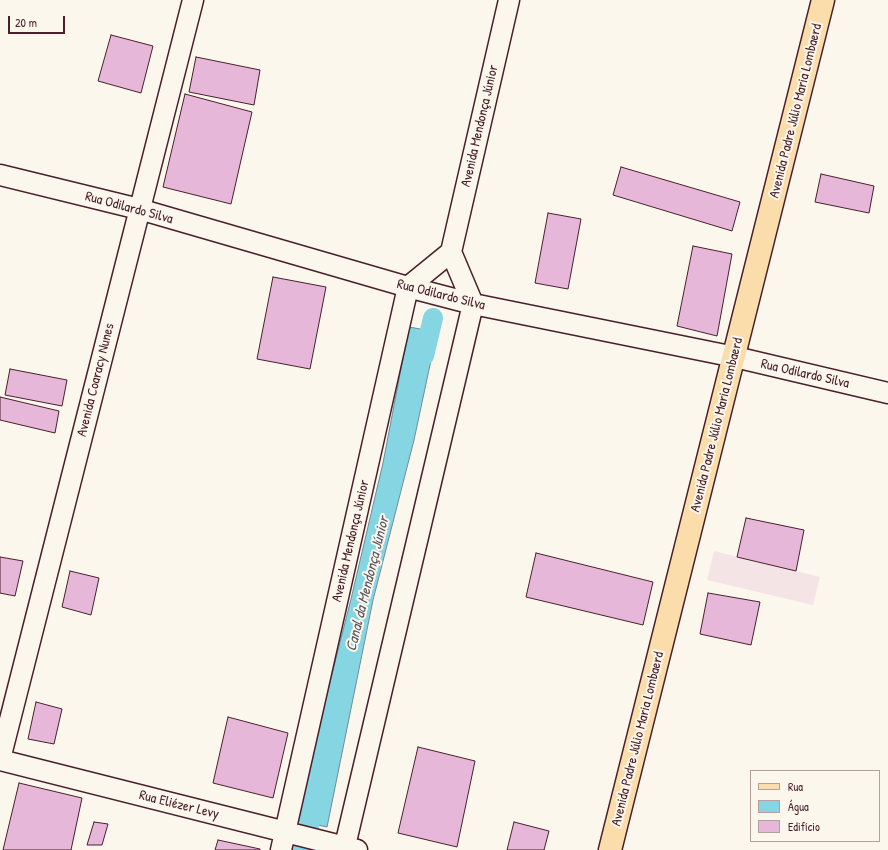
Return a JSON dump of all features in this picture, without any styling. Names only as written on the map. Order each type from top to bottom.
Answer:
[{"type":"main road","name":"Avenida Padre Júlio Maria Lombaerd","points":[[610,850],[735,357],[823,0]]},
{"type":"street","name":"Avenida Coaracy Nunes","points":[[0,760],[192,0]]},
{"type":"street","name":"Avenida Mendonça Júnior","points":[[451,252],[509,0]]},
{"type":"street","name":"Rua Odilardo Silva","points":[[0,175],[139,209],[408,287],[473,304],[735,357],[888,393]]},
{"type":"street","points":[[349,849],[473,304],[451,252],[408,287]]},
{"type":"street","name":"Avenida Mendonça Júnior","points":[[287,839],[408,287]]},
{"type":"street","name":"Rua Eliézer Levy","points":[[0,760],[287,839],[324,842],[349,849]]},
{"type":"shaded area","points":[[714,551],[820,577],[813,605],[707,580]]},
{"type":"water","points":[[409,327],[437,332],[414,440],[373,600],[327,827],[295,820],[351,599],[383,463]]},
{"type":"building","points":[[111,35],[153,46],[141,93],[98,81]]},
{"type":"building","points":[[196,57],[260,70],[254,105],[189,92]]},
{"type":"building","points":[[185,94],[252,112],[231,204],[163,187]]},
{"type":"building","points":[[621,167],[740,202],[732,231],[613,195]]},
{"type":"building","points":[[821,174],[874,186],[869,213],[815,202]]},
{"type":"building","points":[[548,213],[581,219],[568,289],[535,283]]},
{"type":"building","points":[[693,246],[732,254],[717,336],[677,326]]},
{"type":"building","points":[[273,277],[326,287],[310,369],[257,359]]},
{"type":"building","points":[[10,369],[67,380],[62,406],[5,395]]},
{"type":"building","points":[[0,397],[59,411],[55,433],[0,420]]},
{"type":"building","points":[[746,518],[804,530],[796,571],[737,557]]},
{"type":"building","points":[[536,553],[653,582],[643,625],[526,597]]},
{"type":"building","points":[[0,557],[23,561],[15,596],[0,593]]},
{"type":"building","points":[[70,571],[99,578],[91,615],[62,607]]},
{"type":"building","points":[[708,593],[760,602],[751,645],[700,634]]},
{"type":"building","points":[[36,702],[62,709],[54,744],[28,739]]},
{"type":"building","points":[[228,717],[288,733],[273,798],[213,783]]},
{"type":"building","points":[[418,747],[475,761],[457,847],[398,833]]},
{"type":"building","points":[[19,783],[82,798],[71,850],[3,850]]},
{"type":"building","points":[[94,822],[108,824],[102,845],[87,845]]},
{"type":"building","points":[[514,822],[549,831],[544,850],[507,850]]},
{"type":"building","points":[[218,840],[260,849],[260,850],[215,850]]},
{"type":"waterway","name":"Canal da Mendonça Júnior","points":[[424,356],[433,318]]},
{"type":"waterway","name":"Canal da Mendonça Júnior","points":[[303,850],[316,797]]}]
